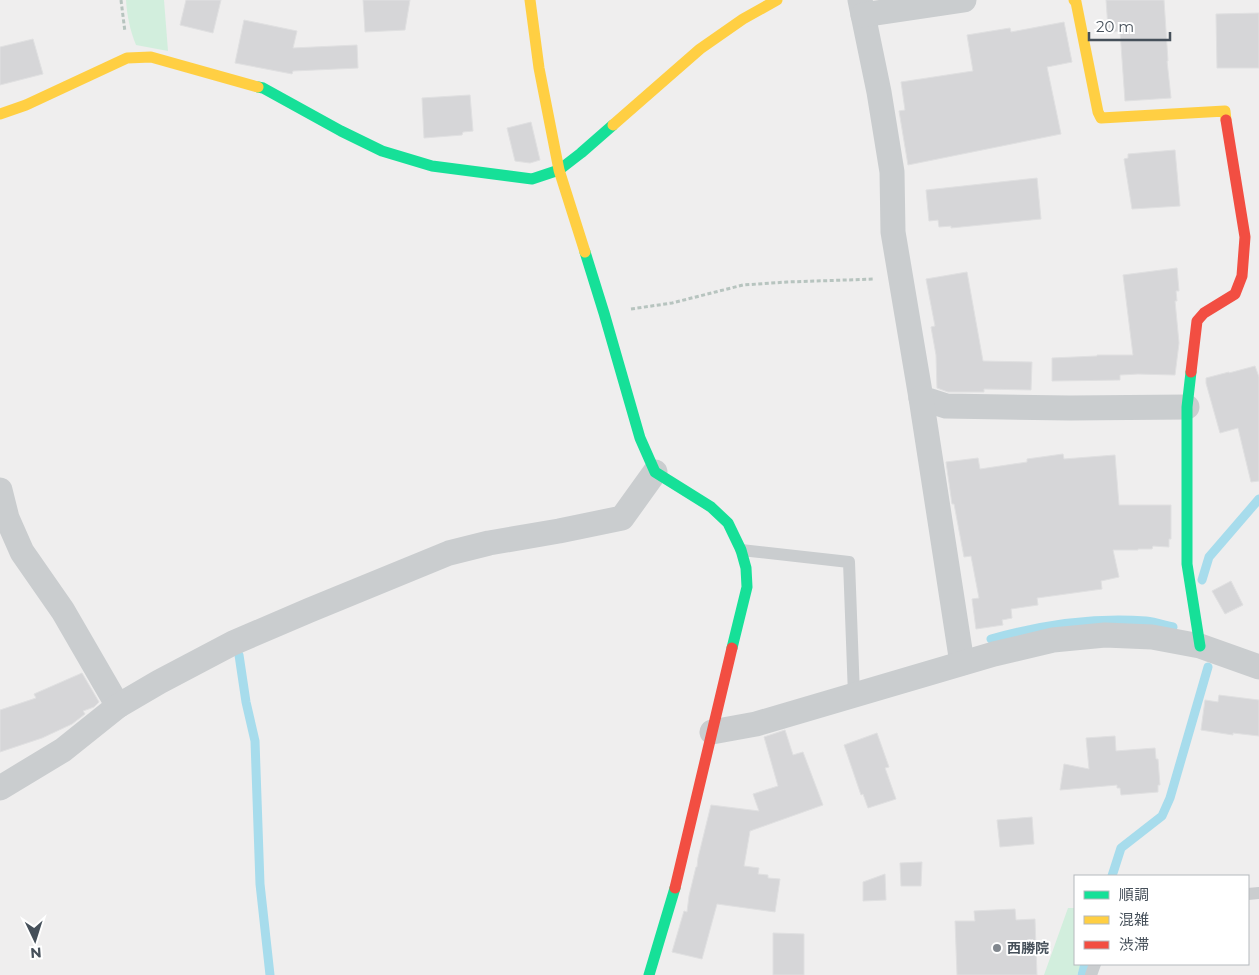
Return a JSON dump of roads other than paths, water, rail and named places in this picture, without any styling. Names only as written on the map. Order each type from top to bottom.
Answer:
[{"type":"street","points":[[530,0],[538,68],[558,170],[604,313],[640,438],[655,472],[711,507],[728,523],[741,550],[746,568],[747,587],[673,895],[649,975]]},
{"type":"street","points":[[0,114],[26,105],[128,58],[151,57],[263,88],[341,131],[382,151],[432,166],[532,179],[558,170],[700,49],[743,19],[777,0]]},
{"type":"street","points":[[962,663],[893,232],[892,172],[879,92],[861,8],[964,0]]},
{"type":"street","points":[[1074,0],[1076,2],[1098,112],[1101,118],[1226,111],[1245,237],[1242,276],[1235,294],[1226,301],[1209,309],[1197,321],[1187,408],[1187,564],[1200,646]]},
{"type":"street","points":[[921,398],[946,406],[1187,408]]},
{"type":"street","points":[[0,788],[63,750],[118,706],[232,643],[449,553],[489,543],[622,518],[655,472]]},
{"type":"street","points":[[0,490],[7,518],[22,552],[63,611],[118,706]]},
{"type":"street","points":[[712,732],[756,724],[962,663],[1053,640],[1105,635],[1152,637],[1200,646],[1259,667]]},
{"type":"lane","points":[[741,550],[849,562],[854,695]]},
{"type":"waterway","points":[[1202,580],[1209,557],[1259,499]]},
{"type":"waterway","points":[[991,639],[1048,626],[1087,621],[1146,621],[1173,627]]},
{"type":"waterway","points":[[239,655],[246,702],[255,741],[260,884],[270,975]]},
{"type":"waterway","points":[[1112,875],[1121,848],[1162,816],[1170,798],[1208,667]]},
{"type":"waterway","points":[[1082,975],[1085,965]]},
{"type":"place","name":"西勝院","points":[[997,948]]}]
